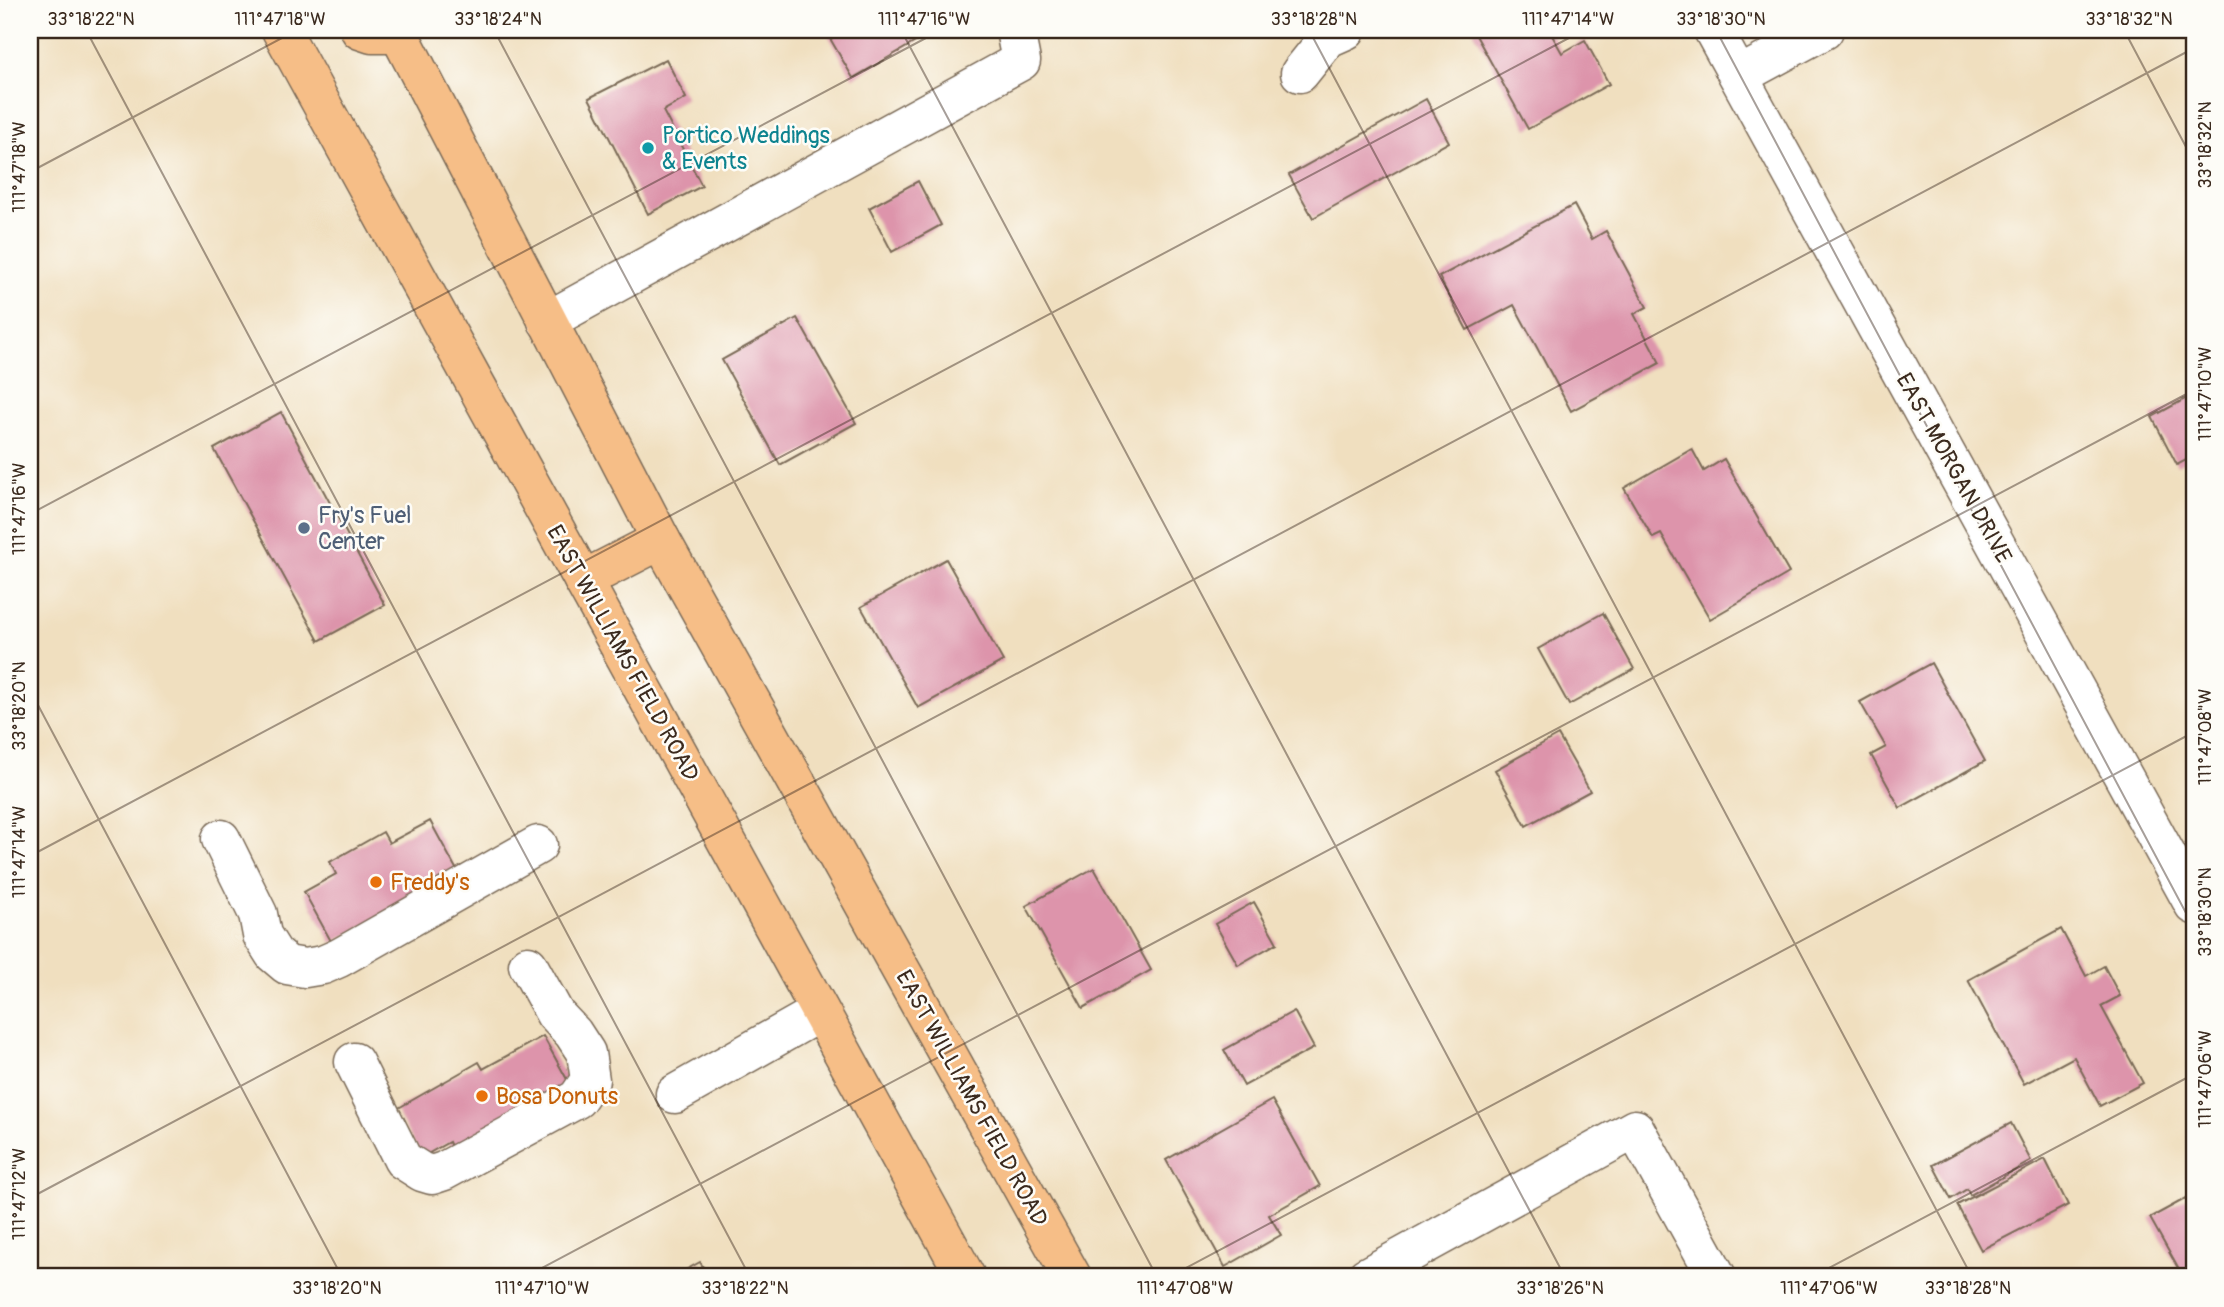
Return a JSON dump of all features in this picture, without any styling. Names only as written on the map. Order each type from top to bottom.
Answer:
[{"type":"main road","name":"EAST WILLIAMS FIELD ROAD","points":[[281,30],[965,1277]]},
{"type":"main road","points":[[360,30],[372,34],[398,32]]},
{"type":"main road","name":"EAST WILLIAMS FIELD ROAD","points":[[398,32],[661,540],[1072,1277]]},
{"type":"main road","points":[[583,580],[661,540]]},
{"type":"street","points":[[547,321],[1021,61],[1015,30]]},
{"type":"street","points":[[1300,73],[1328,38],[1346,30]]},
{"type":"street","name":"EAST MORGAN DRIVE","points":[[1713,30],[2194,905]]},
{"type":"street","points":[[1739,76],[1824,30]]},
{"type":"street","points":[[221,839],[258,914],[262,935],[274,954],[287,965],[306,968],[339,958],[538,845]]},
{"type":"street","points":[[354,1062],[403,1160],[432,1175],[578,1099],[590,1080],[586,1053],[573,1033],[555,1014],[528,965]]},
{"type":"street","points":[[675,1094],[820,1012]]},
{"type":"street","points":[[1366,1277],[1636,1129],[1717,1277]]},
{"type":"building","points":[[825,30],[936,30],[853,78]]},
{"type":"building","points":[[1473,30],[1549,30],[1562,53],[1585,40],[1609,84],[1528,129]]},
{"type":"building","name":"Portico Weddings & Events","points":[[666,59],[686,98],[663,111],[702,186],[648,214],[589,98]]},
{"type":"building","points":[[1426,99],[1449,142],[1313,218],[1289,175]]},
{"type":"building","points":[[918,181],[941,225],[892,252],[869,208]]},
{"type":"building","points":[[1574,205],[1592,239],[1606,231],[1647,307],[1634,314],[1660,363],[1571,411],[1514,305],[1467,330],[1439,277]]},
{"type":"building","points":[[797,318],[856,423],[780,465],[722,360]]},
{"type":"building","points":[[2194,394],[2194,456],[2177,465],[2152,417]]},
{"type":"building","points":[[281,412],[385,605],[319,641],[214,449]]},
{"type":"building","points":[[1692,449],[1704,471],[1724,459],[1789,573],[1710,619],[1661,534],[1653,538],[1624,488]]},
{"type":"building","points":[[946,559],[1003,661],[918,708],[861,607]]},
{"type":"building","points":[[1603,613],[1634,669],[1569,705],[1538,649]]},
{"type":"building","points":[[1931,663],[1985,761],[1900,808],[1871,755],[1886,747],[1860,702]]},
{"type":"building","points":[[1558,735],[1590,791],[1526,826],[1495,770]]},
{"type":"building","points":[[430,821],[460,876],[332,943],[304,892],[336,874],[330,862],[383,832],[389,843]]},
{"type":"building","points":[[1094,868],[1151,970],[1083,1008],[1026,906]]},
{"type":"building","points":[[1254,902],[1277,943],[1238,965],[1215,924]]},
{"type":"building","points":[[2061,929],[2086,976],[2104,966],[2120,996],[2101,1006],[2143,1083],[2100,1106],[2074,1057],[2024,1084],[1968,980]]},
{"type":"building","points":[[1294,1011],[1314,1048],[1244,1086],[1224,1050]]},
{"type":"building","name":"Bosa Donuts","points":[[543,1036],[569,1083],[453,1151],[449,1142],[422,1157],[395,1110],[479,1062],[483,1069]]},
{"type":"building","points":[[1272,1100],[1320,1186],[1269,1215],[1281,1235],[1225,1267],[1166,1160]]},
{"type":"building","points":[[2011,1123],[2031,1161],[1970,1195],[1967,1189],[1951,1199],[1933,1165]]},
{"type":"building","points":[[2045,1159],[2068,1205],[1981,1250],[1957,1205]]},
{"type":"building","points":[[2194,1194],[2194,1277],[2183,1277],[2150,1218]]},
{"type":"building","points":[[700,1262],[709,1277],[673,1277]]},
{"type":"place","name":"Portico Weddings & Events","points":[[648,148]]},
{"type":"place","name":"Fry's Fuel Center","points":[[304,528]]},
{"type":"place","name":"Freddy's","points":[[376,882]]},
{"type":"place","name":"Bosa Donuts","points":[[482,1096]]}]
